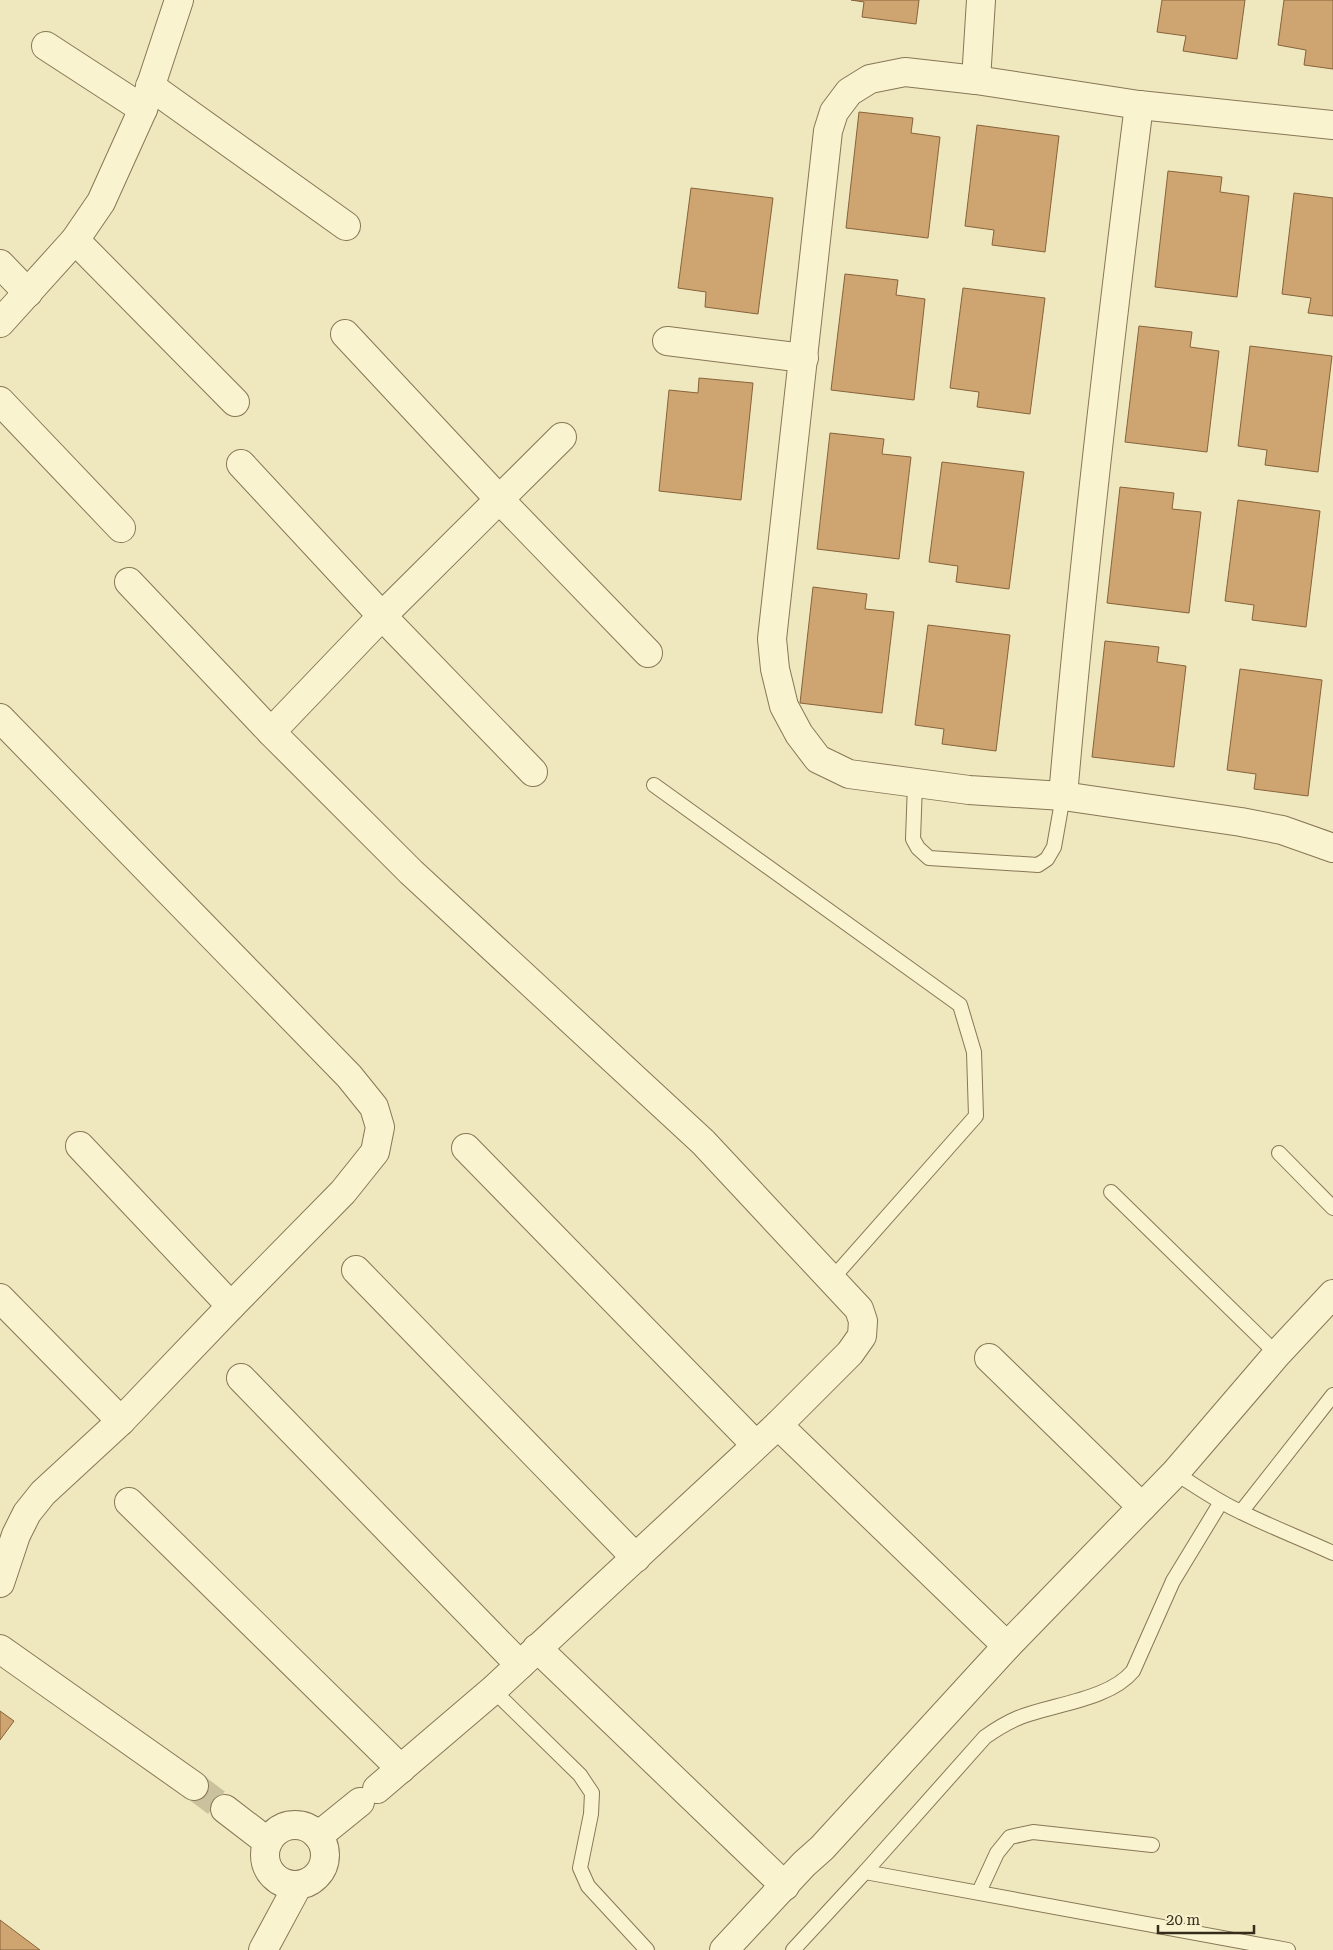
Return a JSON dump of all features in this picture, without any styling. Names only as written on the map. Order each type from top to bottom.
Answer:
[{"type":"street","points":[[0,322],[75,240],[101,202],[146,97],[179,0]]},
{"type":"street","points":[[976,80],[981,0]]},
{"type":"street","points":[[46,46],[146,97],[346,226]]},
{"type":"street","points":[[1333,126],[1139,105],[976,80],[905,72],[870,78],[849,92],[834,112],[828,131],[772,639],[777,678],[784,706],[798,734],[818,759],[849,774],[969,790],[1063,796],[1241,822],[1282,830],[1333,848]]},
{"type":"street","points":[[1063,796],[1079,616],[1114,304],[1139,105]]},
{"type":"street","points":[[75,240],[235,402]]},
{"type":"street","points":[[0,264],[28,293]]},
{"type":"street","points":[[345,334],[499,499],[648,654]]},
{"type":"street","points":[[667,341],[804,358]]},
{"type":"street","points":[[0,401],[121,528]]},
{"type":"street","points":[[271,732],[382,616],[562,437]]},
{"type":"street","points":[[241,464],[382,616],[533,772]]},
{"type":"street","points":[[129,582],[271,732],[411,872],[703,1142],[859,1309],[863,1321],[862,1336],[850,1353],[778,1426],[493,1690],[369,1796],[318,1836]]},
{"type":"street","points":[[0,718],[349,1076],[374,1107],[380,1127],[375,1152],[343,1192],[230,1306],[121,1421],[42,1493],[27,1513],[8,1528],[0,1583]]},
{"type":"street","points":[[80,1146],[230,1306]]},
{"type":"street","points":[[466,1148],[756,1445]]},
{"type":"street","points":[[356,1270],[636,1558]]},
{"type":"street","points":[[724,1950],[804,1864],[822,1848],[1007,1646],[1175,1473],[1277,1354],[1333,1294]]},
{"type":"street","points":[[0,1298],[121,1421]]},
{"type":"street","points":[[989,1358],[1142,1507]]},
{"type":"street","points":[[241,1378],[528,1656],[785,1886]]},
{"type":"street","points":[[778,1426],[1007,1646]]},
{"type":"street","points":[[129,1502],[401,1769]]},
{"type":"street","points":[[0,1649],[194,1786]]},
{"type":"street","points":[[225,1809],[268,1842]]},
{"type":"street","points":[[298,1825],[309,1828],[318,1836],[324,1846],[323,1867],[309,1883],[298,1885],[286,1884],[274,1878],[267,1867],[265,1854],[268,1842],[275,1832],[286,1826],[298,1825]]},
{"type":"street","points":[[263,1950],[298,1885]]},
{"type":"lane","points":[[915,784],[913,838],[918,848],[929,858],[1038,865],[1048,859],[1054,847],[1063,796]]},
{"type":"lane","points":[[654,785],[960,1005],[974,1052],[976,1116],[831,1280]]},
{"type":"lane","points":[[1279,1153],[1333,1208]]},
{"type":"lane","points":[[1111,1192],[1277,1354]]},
{"type":"lane","points":[[1241,1512],[1333,1395]]},
{"type":"lane","points":[[1175,1473],[1221,1502],[1296,1535],[1333,1554]]},
{"type":"lane","points":[[793,1950],[865,1872],[984,1737],[999,1727],[1019,1718],[1111,1689],[1125,1681],[1133,1670],[1172,1581],[1221,1502]]},
{"type":"lane","points":[[493,1690],[580,1775],[592,1793],[591,1814],[580,1868],[588,1886],[646,1950]]},
{"type":"lane","points":[[979,1892],[997,1853],[1010,1837],[1033,1832],[1152,1845]]},
{"type":"lane","points":[[865,1872],[1288,1950]]},
{"type":"building","points":[[851,0],[919,0],[916,24],[862,17],[864,2]]},
{"type":"building","points":[[1162,0],[1245,0],[1237,59],[1183,51],[1186,36],[1157,32]]},
{"type":"building","points":[[1284,0],[1333,0],[1333,69],[1304,65],[1306,50],[1278,45]]},
{"type":"building","points":[[859,112],[913,118],[911,133],[940,137],[928,238],[846,228]]},
{"type":"building","points":[[977,125],[1059,136],[1045,252],[992,245],[994,230],[965,226]]},
{"type":"building","points":[[1168,171],[1222,177],[1220,192],[1249,196],[1237,297],[1155,287]]},
{"type":"building","points":[[691,188],[773,198],[758,314],[705,307],[706,292],[678,288]]},
{"type":"building","points":[[1294,193],[1333,198],[1333,316],[1308,313],[1311,298],[1282,294]]},
{"type":"building","points":[[845,274],[898,280],[896,295],[925,299],[914,400],[831,390]]},
{"type":"building","points":[[963,288],[1045,298],[1030,414],[977,407],[979,392],[950,388]]},
{"type":"building","points":[[1139,326],[1192,332],[1190,347],[1219,351],[1207,452],[1125,442]]},
{"type":"building","points":[[1250,346],[1332,356],[1318,472],[1265,465],[1267,450],[1238,446]]},
{"type":"building","points":[[699,378],[753,383],[741,500],[659,491],[669,390],[698,393]]},
{"type":"building","points":[[830,433],[884,439],[882,454],[911,457],[899,559],[817,549]]},
{"type":"building","points":[[942,462],[1024,472],[1009,589],[956,582],[958,566],[929,562]]},
{"type":"building","points":[[1120,487],[1174,493],[1172,509],[1201,512],[1189,613],[1107,603]]},
{"type":"building","points":[[1238,500],[1320,511],[1306,627],[1252,620],[1254,605],[1225,601]]},
{"type":"building","points":[[813,587],[867,594],[865,609],[894,612],[882,713],[800,703]]},
{"type":"building","points":[[928,625],[1010,635],[996,751],[942,744],[944,729],[915,725]]},
{"type":"building","points":[[1105,641],[1159,647],[1157,662],[1186,666],[1174,767],[1092,757]]},
{"type":"building","points":[[1240,669],[1322,680],[1308,796],[1254,789],[1256,774],[1227,770]]},
{"type":"building","points":[[0,1711],[14,1721],[0,1740]]},
{"type":"building","points":[[0,1920],[40,1950],[0,1950]]},
{"type":"tunnel","points":[[194,1786],[225,1809]]}]
